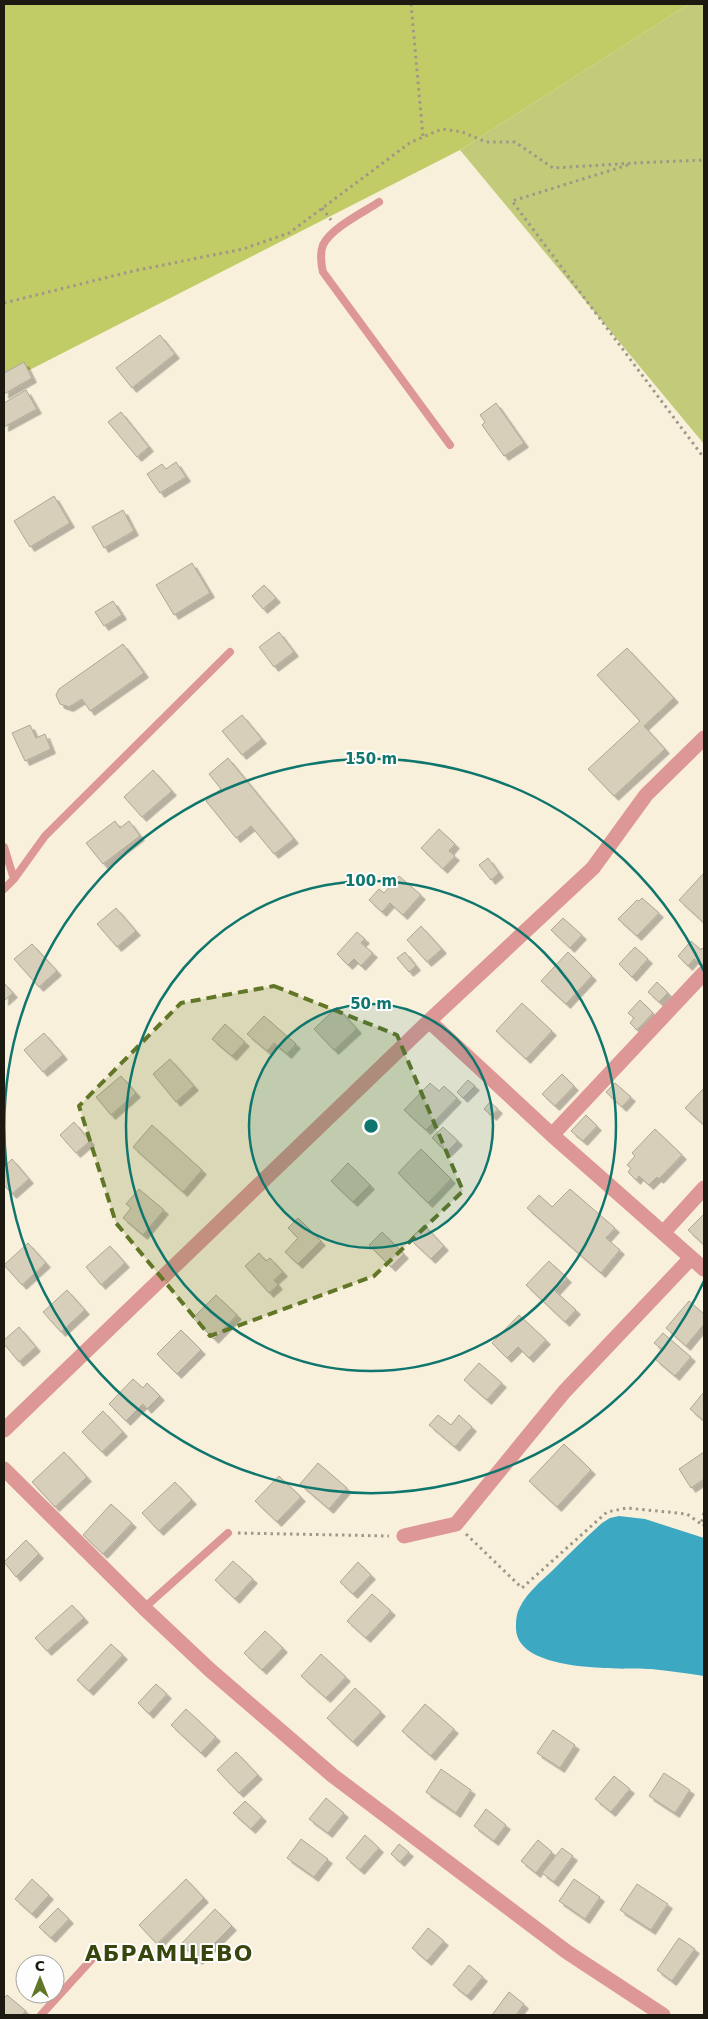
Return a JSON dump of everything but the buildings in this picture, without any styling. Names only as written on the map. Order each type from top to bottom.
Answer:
[{"type":"street","points":[[4,1430],[429,1021],[593,868],[646,795],[704,738]]},
{"type":"street","points":[[552,1135],[704,973]]},
{"type":"street","points":[[429,1021],[552,1135],[704,1269]]},
{"type":"street","points":[[663,1233],[704,1188]]},
{"type":"street","points":[[404,1536],[456,1524],[564,1392],[691,1258]]},
{"type":"street","points":[[4,1468],[144,1608],[210,1670],[332,1775],[567,1952],[663,2015]]},
{"type":"lane","points":[[379,202],[330,235],[323,245],[321,262],[323,272],[450,445]]},
{"type":"lane","points":[[4,889],[14,879],[45,836],[230,652]]},
{"type":"lane","points":[[4,847],[14,879]]},
{"type":"lane","points":[[144,1608],[228,1533]]},
{"type":"lane","points":[[42,2015],[92,1959]]},
{"type":"path","points":[[410,4],[423,137]]},
{"type":"path","points":[[4,303],[133,271],[243,249],[289,233],[411,142],[442,129],[462,132],[486,142],[515,142],[553,168],[704,160]]},
{"type":"path","points":[[635,163],[512,201],[704,458]]},
{"type":"path","points":[[456,1524],[522,1588],[607,1512],[627,1508],[687,1514],[702,1524],[704,1512]]},
{"type":"path","points":[[228,1533],[404,1536]]},
{"type":"highlighted area","points":[[274,986],[397,1035],[463,1191],[374,1276],[210,1336],[116,1223],[79,1106],[181,1003]]},
{"type":"green space","points":[[4,4],[689,4],[460,150],[4,383]]},
{"type":"green space","points":[[689,4],[704,4],[704,444],[460,150]]},
{"type":"water","points":[[619,1516],[645,1519],[704,1538],[704,1676],[651,1669],[595,1668],[573,1665],[551,1661],[534,1654],[521,1643],[516,1629],[516,1618],[526,1597],[602,1523],[610,1518]]},
{"type":"district","name":"АБРАМЦЕВО","points":[[169,1953]]}]
